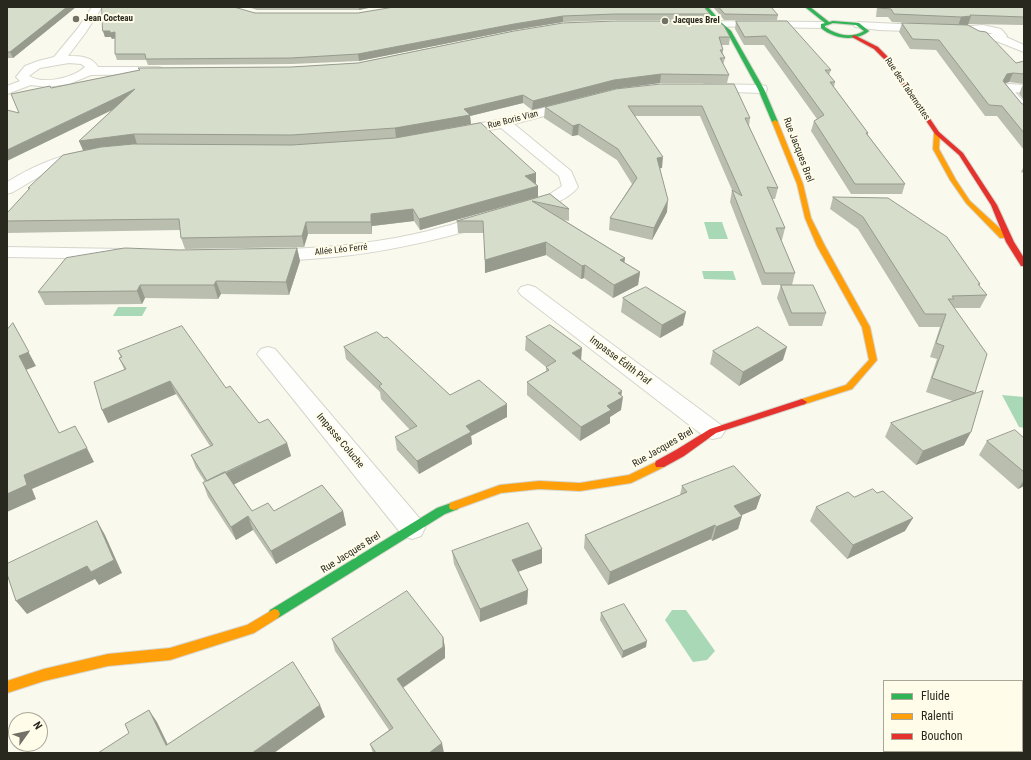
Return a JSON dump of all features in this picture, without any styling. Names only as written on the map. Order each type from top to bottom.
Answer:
[{"type":"street","points":[[58,60],[82,30],[97,7]]},
{"type":"street","points":[[706,7],[720,24],[729,31]]},
{"type":"street","points":[[807,7],[827,26],[840,35],[854,36],[859,27]]},
{"type":"street","points":[[819,7],[859,27]]},
{"type":"street","points":[[827,26],[720,24],[686,28],[729,31],[827,26],[839,22],[859,27],[973,32],[998,35],[1016,33]]},
{"type":"street","name":"Rue Jacques Brel","points":[[7,687],[44,675],[108,660],[170,654],[250,628],[441,511],[500,489],[539,485],[580,487],[631,479],[680,453],[713,431],[761,414],[849,387],[873,360],[866,327],[821,246],[808,218],[800,184],[761,89],[729,31]]},
{"type":"street","points":[[998,35],[1024,49]]},
{"type":"street","name":"Rue des Tabernottes","points":[[854,36],[876,48],[887,59],[936,133],[961,154],[994,205],[1010,242],[1024,264]]},
{"type":"street","points":[[7,90],[23,75],[39,64],[58,60],[74,59],[86,61],[91,64],[92,67],[89,71]]},
{"type":"street","points":[[23,75],[38,83],[62,82],[73,79],[89,71],[173,71]]},
{"type":"street","points":[[695,88],[761,89]]},
{"type":"street","points":[[1024,89],[1009,88],[1006,90],[1024,110]]},
{"type":"street","name":"Rue Boris Vian","points":[[440,135],[504,123],[586,101]]},
{"type":"street","name":"Allée Léo Ferré","points":[[248,255],[304,254],[356,249],[403,242],[506,214],[553,199],[570,186],[566,174],[504,123]]},
{"type":"street","name":"Rue des Tabernottes","points":[[936,133],[936,149],[953,180],[968,202],[1010,242]]},
{"type":"street","points":[[7,189],[31,173],[66,159],[90,155]]},
{"type":"street","points":[[7,252],[138,255]]},
{"type":"street","name":"Impasse Édith Piaf","points":[[528,291],[713,431]]},
{"type":"street","name":"Impasse Coluche","points":[[268,354],[412,528]]},
{"type":"shaded area","points":[[704,222],[722,222],[728,239],[709,239]]},
{"type":"shaded area","points":[[702,271],[733,271],[736,280],[704,279]]},
{"type":"shaded area","points":[[118,307],[147,307],[142,316],[113,316]]},
{"type":"shaded area","points":[[1002,395],[1024,397],[1024,428],[1019,427]]},
{"type":"shaded area","points":[[672,610],[686,610],[715,651],[707,660],[693,662],[665,620]]},
{"type":"building","points":[[7,7],[67,7],[10,52],[7,52]]},
{"type":"building","points":[[102,7],[234,7],[255,13],[358,13],[394,7],[704,7],[710,14],[615,14],[563,16],[358,54],[291,58],[146,59],[145,54],[115,54],[115,32],[110,33],[110,31],[103,31]]},
{"type":"building","points":[[719,7],[771,7],[778,15],[725,14]]},
{"type":"building","points":[[879,7],[1024,7],[1024,17],[970,15],[971,16],[961,17],[894,14],[891,9]]},
{"type":"building","points":[[616,21],[718,21],[724,26],[730,37],[719,37],[723,50],[720,50],[725,58],[720,58],[729,75],[661,74],[614,80],[533,101],[523,95],[464,109],[470,115],[395,128],[292,135],[134,134],[79,141],[135,89],[7,150],[7,110],[19,113],[11,94],[50,86],[51,88],[140,70],[138,68],[291,67],[358,63],[514,31],[563,23]]},
{"type":"building","points":[[736,21],[787,21],[831,70],[825,70],[835,82],[830,82],[868,133],[866,133],[905,184],[855,184],[814,121],[824,115],[766,36],[745,37]]},
{"type":"building","points":[[902,23],[968,25],[979,31],[986,32],[1016,63],[1024,61],[1024,74],[1007,74],[1003,81],[1022,104],[1024,104],[1024,133],[1002,106],[989,105],[939,40],[913,39]]},
{"type":"building","points":[[661,84],[734,84],[750,118],[745,118],[778,188],[767,187],[785,228],[776,228],[795,273],[765,273],[732,190],[742,196],[702,106],[628,106],[663,157],[657,158],[668,200],[654,228],[610,218],[637,178],[618,149],[579,124],[573,126],[545,107],[616,89]]},
{"type":"building","points":[[481,123],[536,173],[525,176],[538,186],[419,219],[413,209],[371,214],[371,222],[306,222],[302,236],[181,238],[179,219],[7,221],[7,213],[30,188],[28,188],[63,155],[101,147],[133,144],[292,145],[395,138]]},
{"type":"building","points":[[550,194],[569,209],[532,201],[625,258],[620,260],[640,272],[614,285],[585,265],[582,266],[546,242],[485,260],[483,221],[457,221]]},
{"type":"building","points":[[833,197],[888,198],[947,237],[987,295],[952,296],[954,299],[948,299],[987,354],[975,393],[932,378],[944,346],[936,343],[946,314],[925,314],[863,217]]},
{"type":"building","points":[[125,248],[180,250],[297,248],[286,282],[216,281],[214,285],[140,285],[137,291],[38,292],[66,258]]},
{"type":"building","points":[[781,285],[813,285],[826,313],[792,313]]},
{"type":"building","points":[[646,287],[686,312],[662,325],[623,298]]},
{"type":"building","points":[[13,323],[29,352],[19,356],[59,433],[75,426],[87,448],[24,475],[27,485],[7,494],[7,330]]},
{"type":"building","points":[[550,325],[582,348],[572,353],[622,391],[618,393],[623,397],[607,406],[611,410],[581,427],[527,382],[549,370],[546,367],[556,361],[526,337]]},
{"type":"building","points":[[182,326],[226,388],[230,386],[259,423],[268,419],[287,443],[207,481],[191,455],[213,445],[170,381],[102,410],[94,382],[126,369],[119,358],[122,357],[118,351]]},
{"type":"building","points":[[758,327],[787,347],[743,372],[713,351]]},
{"type":"building","points":[[377,332],[384,338],[387,337],[450,395],[479,380],[507,404],[466,426],[471,432],[417,461],[395,437],[417,426],[379,386],[382,384],[344,347]]},
{"type":"building","points":[[983,391],[971,432],[923,451],[891,423]]},
{"type":"building","points":[[1015,430],[1024,438],[1024,472],[987,441]]},
{"type":"building","points":[[734,466],[761,495],[734,506],[742,516],[716,527],[715,525],[610,572],[585,535],[687,492],[682,486]]},
{"type":"building","points":[[225,472],[252,511],[268,503],[274,511],[322,485],[343,511],[271,551],[248,516],[231,527],[203,483]]},
{"type":"building","points":[[873,489],[877,493],[883,491],[913,518],[853,545],[816,507],[848,492],[854,497]]},
{"type":"building","points":[[97,521],[114,560],[91,572],[87,566],[16,601],[7,574],[7,564]]},
{"type":"building","points":[[528,523],[542,549],[512,560],[528,590],[480,609],[452,551]]},
{"type":"building","points":[[407,591],[443,637],[443,647],[397,679],[442,743],[429,753],[376,753],[370,744],[393,728],[332,639]]},
{"type":"building","points":[[624,604],[647,641],[623,651],[601,613]]},
{"type":"building","points":[[293,662],[320,705],[252,753],[98,753],[129,733],[125,724],[149,710],[166,745]]},
{"type":"traffic: fast","points":[[706,7],[720,24],[729,31],[761,89],[775,122]]},
{"type":"traffic: fast","points":[[807,7],[828,23]]},
{"type":"traffic: fast","points":[[833,22],[857,24],[867,31],[851,37],[839,36],[823,28],[823,25],[833,22]]},
{"type":"traffic: fast","points":[[274,614],[441,511],[454,506]]},
{"type":"traffic: slow","points":[[775,122],[800,184],[808,218],[821,246],[866,327],[873,360],[849,387],[802,402]]},
{"type":"traffic: slow","points":[[937,133],[936,149],[953,180],[968,202],[1003,236]]},
{"type":"traffic: slow","points":[[454,506],[500,489],[539,485],[580,487],[631,479],[660,464]]},
{"type":"traffic: slow","points":[[7,687],[44,675],[108,660],[170,654],[250,629],[274,614]]},
{"type":"traffic: jam","points":[[854,36],[876,48],[887,59],[937,133],[961,154],[994,205],[1010,242],[1024,264]]},
{"type":"traffic: jam","points":[[660,464],[680,453],[713,431],[802,402]]},
{"type":"place","name":"Jean Cocteau","points":[[76,19]]},
{"type":"place","name":"Jacques Brel","points":[[665,21]]}]
